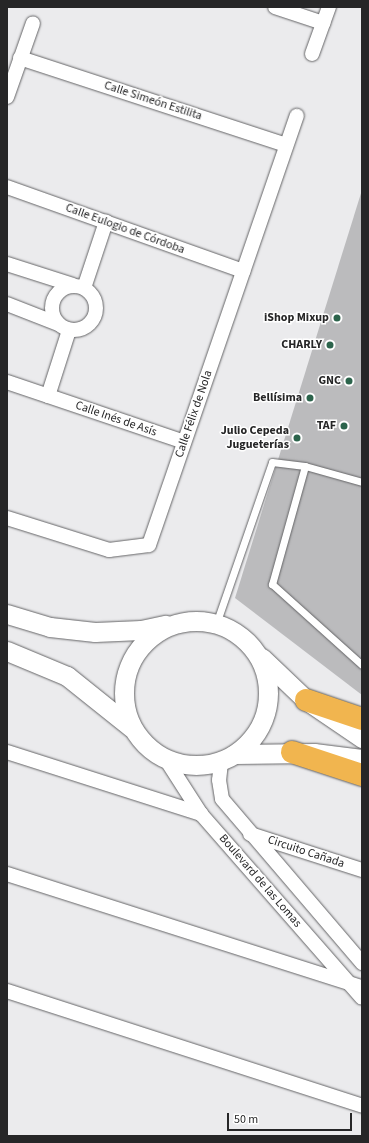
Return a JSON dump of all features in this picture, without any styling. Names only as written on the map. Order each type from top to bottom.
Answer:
[{"type":"highway","points":[[306,700],[362,719]]},
{"type":"highway","points":[[292,752],[362,774]]},
{"type":"street","points":[[275,7],[323,23]]},
{"type":"street","points":[[312,54],[329,7]]},
{"type":"street","points":[[7,97],[33,23]]},
{"type":"street","name":"Calle Simeón Estilita","points":[[20,58],[286,144]]},
{"type":"street","name":"Calle Félix de Nola","points":[[7,518],[109,550],[149,545],[296,116]]},
{"type":"street","name":"Calle Eulogio de Córdoba","points":[[7,187],[243,271]]},
{"type":"street","points":[[79,286],[106,222]]},
{"type":"street","points":[[7,264],[79,286],[92,295],[96,305],[95,315],[89,324],[80,329],[64,327],[7,304]]},
{"type":"street","points":[[64,327],[51,312],[52,299],[61,289],[79,286]]},
{"type":"street","points":[[48,396],[64,327]]},
{"type":"street","name":"Calle Inés de Asís","points":[[7,382],[184,442]]},
{"type":"street","points":[[7,614],[50,626],[95,632],[141,630],[186,622],[216,624],[237,633],[306,700],[362,738]]},
{"type":"street","points":[[133,729],[125,707],[124,684],[131,661],[144,643],[157,633],[186,622]]},
{"type":"street","points":[[7,650],[67,676],[133,729],[146,745],[165,758],[181,764],[201,765],[228,758],[292,752],[362,759]]},
{"type":"street","points":[[228,758],[253,739],[266,711],[269,696],[266,673],[256,652]]},
{"type":"street","points":[[7,752],[201,814]]},
{"type":"street","name":"Boulevard de las Lomas","points":[[165,758],[201,814],[355,985],[362,998]]},
{"type":"street","name":"Boulevard de las Lomas","points":[[228,758],[219,780],[222,799],[250,834],[362,963]]},
{"type":"street","name":"Circuito Cañada","points":[[250,834],[362,870]]},
{"type":"street","points":[[7,874],[355,985]]},
{"type":"street","points":[[7,991],[362,1106]]},
{"type":"lane","points":[[216,624],[272,462],[305,466],[362,482]]},
{"type":"lane","points":[[305,466],[272,584],[362,665]]},
{"type":"building","points":[[362,190],[362,695],[235,598]]},
{"type":"place","name":"iShop Mixup","points":[[337,318]]},
{"type":"place","name":"CHARLY","points":[[330,345]]},
{"type":"place","name":"GNC","points":[[349,381]]},
{"type":"place","name":"Bellísima","points":[[310,398]]},
{"type":"place","name":"TAF","points":[[344,426]]},
{"type":"place","name":"Julio Cepeda Jugueterías","points":[[297,438]]}]
